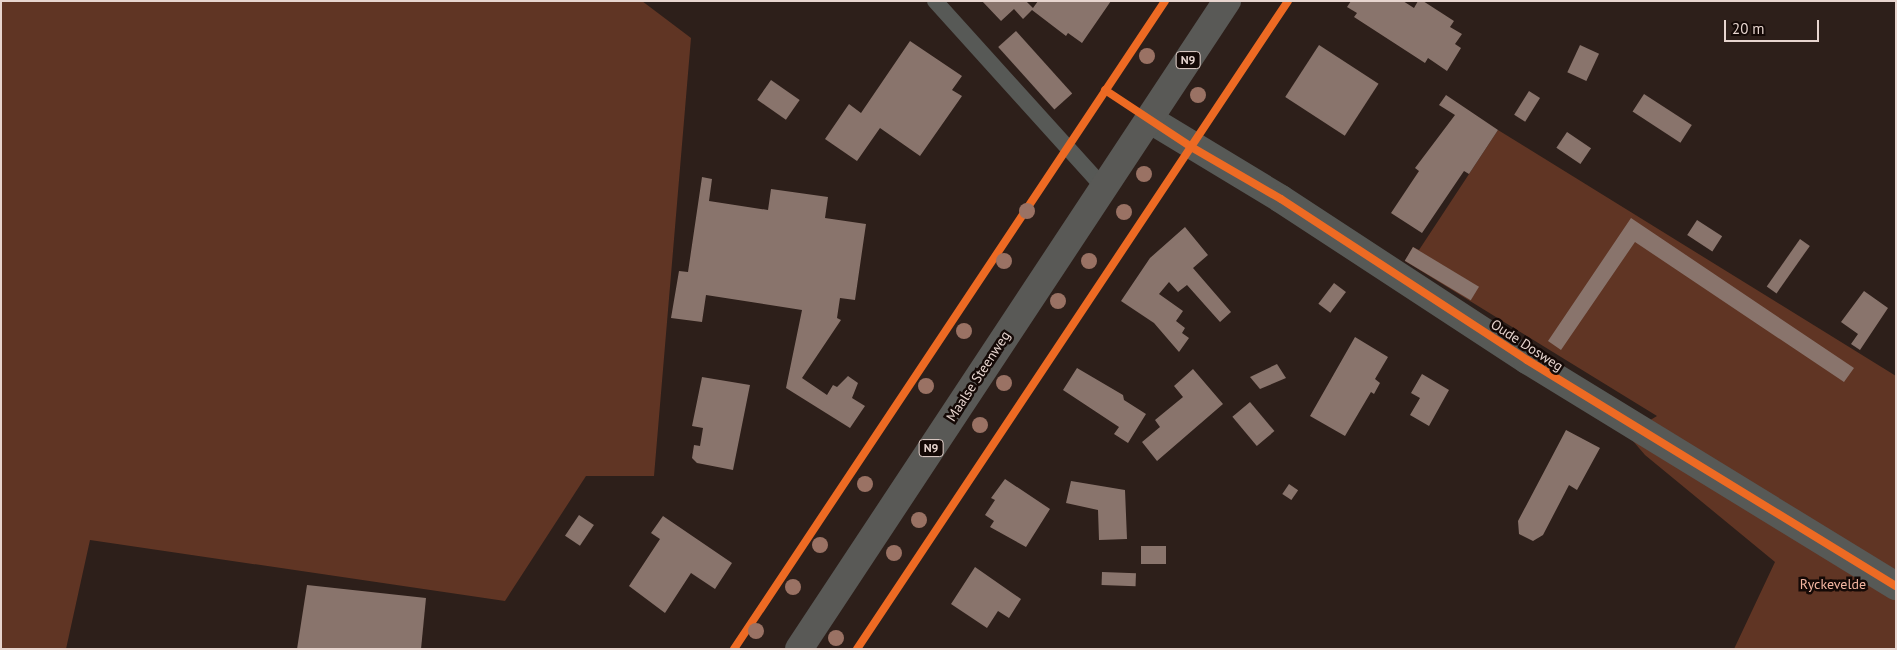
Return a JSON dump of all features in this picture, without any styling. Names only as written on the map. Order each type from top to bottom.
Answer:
[{"type":"main road","name":"N9","points":[[1097,195],[1227,1]]},
{"type":"main road","name":"Maalse Steenweg","points":[[799,649],[1097,195]]},
{"type":"street","name":"Oude Dosweg","points":[[1149,119],[1281,199],[1527,360],[1896,586]]},
{"type":"lane","points":[[935,1],[1097,195]]},
{"type":"green space","points":[[1,1],[642,1],[691,38],[654,476],[586,476],[505,601],[90,540],[66,649],[1,649]]},
{"type":"green space","name":"Ryckevelde","points":[[1498,130],[1896,376],[1896,649],[1734,649],[1775,562],[1645,455],[1627,434],[1657,416],[1405,261],[1413,247],[1419,250]]},
{"type":"building","points":[[982,1],[1026,1],[1033,8],[1038,1],[1111,1],[1082,43],[1068,33],[1066,36],[1032,10],[1023,19],[1014,9],[1001,21]]},
{"type":"building","points":[[1351,1],[1403,1],[1414,8],[1418,1],[1423,1],[1454,21],[1450,27],[1462,34],[1455,44],[1461,48],[1447,71],[1428,58],[1425,63],[1354,17],[1357,13],[1347,7]]},
{"type":"building","points":[[1016,31],[1072,93],[1054,109],[998,47]]},
{"type":"building","points":[[910,41],[962,76],[952,90],[962,96],[920,156],[880,128],[857,161],[825,139],[849,104],[861,113]]},
{"type":"building","points":[[1319,45],[1379,84],[1345,136],[1285,97]]},
{"type":"building","points":[[1580,45],[1599,54],[1586,81],[1567,72]]},
{"type":"building","points":[[771,80],[800,100],[786,120],[757,100]]},
{"type":"building","points":[[1529,91],[1540,98],[1525,122],[1514,115]]},
{"type":"building","points":[[1644,94],[1692,125],[1680,143],[1633,112]]},
{"type":"building","points":[[1446,95],[1498,130],[1469,174],[1464,171],[1422,233],[1391,213],[1419,171],[1415,168],[1455,115],[1439,105]]},
{"type":"building","points":[[1567,132],[1591,148],[1580,164],[1556,148]]},
{"type":"building","points":[[702,177],[712,179],[709,201],[768,210],[771,189],[828,197],[825,218],[866,224],[855,300],[840,298],[837,318],[841,320],[802,378],[827,395],[833,385],[837,387],[848,376],[858,383],[852,398],[865,406],[850,428],[786,388],[802,310],[706,295],[702,322],[671,318],[679,271],[688,272]]},
{"type":"building","points":[[1631,218],[1854,368],[1844,382],[1635,242],[1561,350],[1548,341]]},
{"type":"building","points":[[1697,220],[1722,236],[1712,251],[1687,235]]},
{"type":"building","points":[[1185,227],[1208,255],[1193,268],[1231,312],[1220,322],[1187,285],[1178,292],[1169,282],[1159,294],[1183,311],[1176,321],[1185,328],[1182,333],[1189,338],[1179,352],[1154,323],[1121,301],[1150,258]]},
{"type":"building","points":[[1800,239],[1810,246],[1777,293],[1767,287]]},
{"type":"building","points":[[1413,247],[1479,287],[1471,300],[1405,261]]},
{"type":"building","points":[[1334,283],[1346,292],[1330,313],[1318,304]]},
{"type":"building","points":[[1864,291],[1888,308],[1860,350],[1851,344],[1858,334],[1841,322]]},
{"type":"building","points":[[1355,337],[1388,357],[1375,379],[1380,383],[1374,394],[1371,392],[1345,436],[1310,416]]},
{"type":"building","points":[[1277,364],[1286,378],[1260,389],[1250,377]]},
{"type":"building","points":[[1077,368],[1123,395],[1124,400],[1146,414],[1128,443],[1114,434],[1119,427],[1063,390]]},
{"type":"building","points":[[1193,369],[1223,404],[1157,461],[1142,442],[1160,427],[1155,420],[1183,397],[1174,386]]},
{"type":"building","points":[[1422,374],[1449,390],[1429,426],[1410,415],[1420,398],[1411,393]]},
{"type":"building","points":[[702,377],[750,385],[733,470],[697,463],[692,458],[694,445],[700,446],[703,428],[692,426]]},
{"type":"building","points":[[1250,402],[1274,431],[1257,446],[1232,417]]},
{"type":"building","points":[[1566,430],[1600,448],[1577,490],[1569,485],[1543,535],[1533,541],[1519,534],[1518,521]]},
{"type":"building","points":[[1005,479],[1050,509],[1026,547],[990,527],[994,521],[985,515],[995,500],[991,498]]},
{"type":"building","points":[[1071,481],[1125,490],[1127,539],[1099,540],[1098,510],[1066,503]]},
{"type":"building","points":[[1289,484],[1298,490],[1291,500],[1282,494]]},
{"type":"building","points":[[579,515],[594,525],[580,546],[565,536]]},
{"type":"building","points":[[663,516],[732,563],[715,589],[691,573],[665,613],[629,586],[660,539],[651,533]]},
{"type":"building","points":[[1141,546],[1166,546],[1166,564],[1141,564]]},
{"type":"building","points":[[975,567],[1021,599],[1009,618],[998,611],[987,628],[951,604]]},
{"type":"building","points":[[1102,572],[1136,573],[1136,586],[1102,585]]},
{"type":"building","points":[[307,585],[426,598],[421,649],[297,649]]},
{"type":"cycle path","points":[[734,649],[1165,1]]},
{"type":"cycle path","points":[[857,649],[1288,1]]},
{"type":"cycle path","points":[[1105,90],[1193,148],[1281,199],[1527,360],[1896,586]]}]
